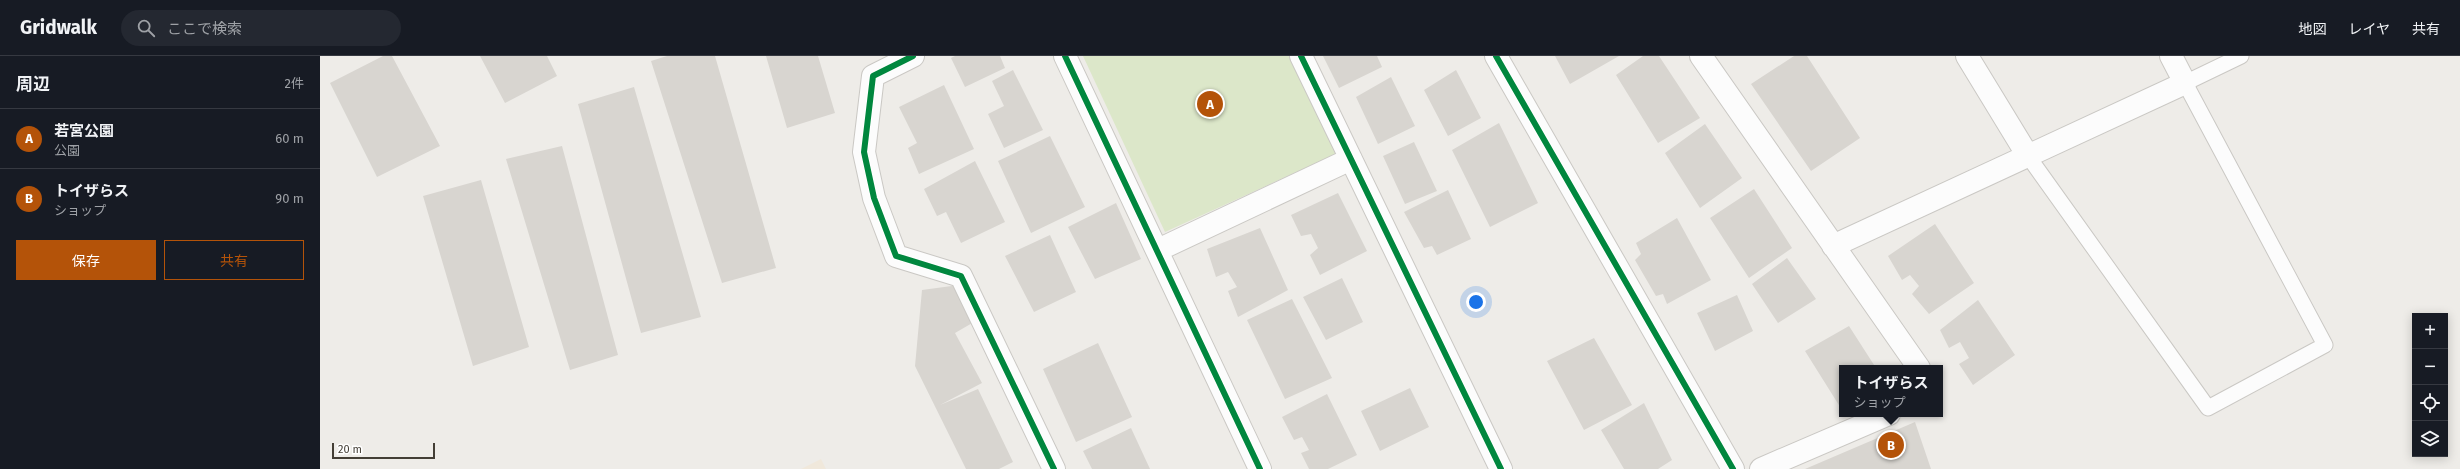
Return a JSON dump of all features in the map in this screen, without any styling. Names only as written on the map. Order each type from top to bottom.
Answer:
[{"type":"street","points":[[913,56],[873,76],[864,152],[874,198],[896,256],[961,276],[1054,469]]},
{"type":"street","points":[[1065,56],[1158,250],[1260,469]]},
{"type":"street","points":[[1301,56],[1501,469]]},
{"type":"street","points":[[1496,56],[1733,469]]},
{"type":"street","points":[[1701,56],[1917,365]]},
{"type":"street","points":[[1967,56],[2028,156]]},
{"type":"street","points":[[1833,246],[2185,83],[2171,56]]},
{"type":"street","points":[[1158,250],[1351,159]]},
{"type":"street","points":[[1761,469],[1882,417]]},
{"type":"lane","points":[[2028,156],[2208,408],[2325,345],[2185,83],[2241,56]]},
{"type":"shaded area","points":[[821,459],[826,469],[801,469]]},
{"type":"green space","points":[[1083,56],[1291,56],[1338,153],[1165,232]]},
{"type":"building","points":[[383,56],[392,56],[440,146],[377,177],[330,83]]},
{"type":"building","points":[[480,56],[547,56],[557,76],[505,103]]},
{"type":"building","points":[[667,56],[715,56],[776,268],[722,283],[651,61]]},
{"type":"building","points":[[766,56],[818,56],[835,113],[787,128]]},
{"type":"building","points":[[955,56],[1000,56],[1005,68],[965,87],[951,58]]},
{"type":"building","points":[[1323,56],[1377,56],[1382,67],[1339,88]]},
{"type":"building","points":[[1555,56],[1619,56],[1570,84]]},
{"type":"building","points":[[1643,56],[1659,56],[1700,118],[1658,143],[1616,75]]},
{"type":"building","points":[[1794,56],[1807,56],[1860,138],[1811,171],[1751,84]]},
{"type":"building","points":[[1013,70],[1043,130],[1004,148],[988,114],[1004,106],[992,81]]},
{"type":"building","points":[[1456,70],[1481,118],[1448,136],[1424,90]]},
{"type":"building","points":[[1391,77],[1415,126],[1378,144],[1356,97]]},
{"type":"building","points":[[944,85],[974,149],[919,174],[908,148],[917,143],[899,107]]},
{"type":"building","points":[[634,87],[701,317],[641,333],[578,104]]},
{"type":"building","points":[[1499,123],[1538,203],[1490,227],[1452,150]]},
{"type":"building","points":[[1705,124],[1742,178],[1700,208],[1665,153]]},
{"type":"building","points":[[1050,136],[1085,207],[1031,233],[998,161]]},
{"type":"building","points":[[1414,142],[1437,191],[1405,204],[1383,156]]},
{"type":"building","points":[[562,146],[618,355],[570,370],[506,159]]},
{"type":"building","points":[[975,161],[1005,222],[961,243],[946,212],[937,216],[924,189]]},
{"type":"building","points":[[481,180],[529,347],[473,366],[423,196]]},
{"type":"building","points":[[1754,189],[1792,248],[1749,278],[1710,218]]},
{"type":"building","points":[[1448,190],[1471,239],[1437,255],[1432,246],[1424,248],[1404,212]]},
{"type":"building","points":[[1338,193],[1367,251],[1320,275],[1310,255],[1318,248],[1311,234],[1301,236],[1291,215]]},
{"type":"building","points":[[1116,203],[1141,259],[1095,279],[1068,227]]},
{"type":"building","points":[[1677,218],[1711,280],[1667,304],[1663,294],[1656,296],[1635,260],[1641,254],[1636,243]]},
{"type":"building","points":[[1935,224],[1974,283],[1929,314],[1912,294],[1919,286],[1910,275],[1902,280],[1888,256]]},
{"type":"building","points":[[1260,228],[1288,290],[1238,317],[1228,291],[1237,287],[1228,272],[1216,277],[1207,249]]},
{"type":"building","points":[[1050,235],[1076,292],[1034,312],[1005,256]]},
{"type":"building","points":[[1787,258],[1816,299],[1778,323],[1752,284]]},
{"type":"building","points":[[1342,278],[1363,322],[1326,340],[1303,297]]},
{"type":"building","points":[[959,285],[974,322],[955,333],[982,383],[940,405],[978,389],[1013,462],[999,469],[966,469],[915,366],[922,290]]},
{"type":"building","points":[[1737,295],[1753,331],[1715,351],[1697,313]]},
{"type":"building","points":[[1292,299],[1332,378],[1285,399],[1247,320]]},
{"type":"building","points":[[1978,300],[2015,355],[1973,385],[1959,364],[1969,358],[1960,342],[1949,348],[1940,330]]},
{"type":"building","points":[[1849,326],[1874,365],[1839,365],[1839,405],[1805,351]]},
{"type":"building","points":[[1594,338],[1632,405],[1584,430],[1547,361]]},
{"type":"building","points":[[1098,343],[1132,417],[1076,442],[1043,369]]},
{"type":"building","points":[[1410,388],[1429,427],[1380,451],[1361,411]]},
{"type":"building","points":[[1327,394],[1357,455],[1328,469],[1309,469],[1301,453],[1309,450],[1302,437],[1294,440],[1282,417]]},
{"type":"building","points":[[1644,403],[1672,460],[1658,469],[1624,469],[1601,430]]},
{"type":"building","points":[[1915,422],[1931,469],[1805,469]]},
{"type":"building","points":[[1131,428],[1150,469],[1092,469],[1083,451]]},
{"type":"cycle path","points":[[913,56],[873,76],[864,152],[874,198],[896,256],[961,276],[1054,469]]},
{"type":"cycle path","points":[[1065,56],[1260,469]]},
{"type":"cycle path","points":[[1301,56],[1501,469]]},
{"type":"cycle path","points":[[1496,56],[1733,469]]},
{"type":"place","name":"若宮公園","points":[[1210,104]]},
{"type":"place","name":"トイザらス","points":[[1891,445]]}]
